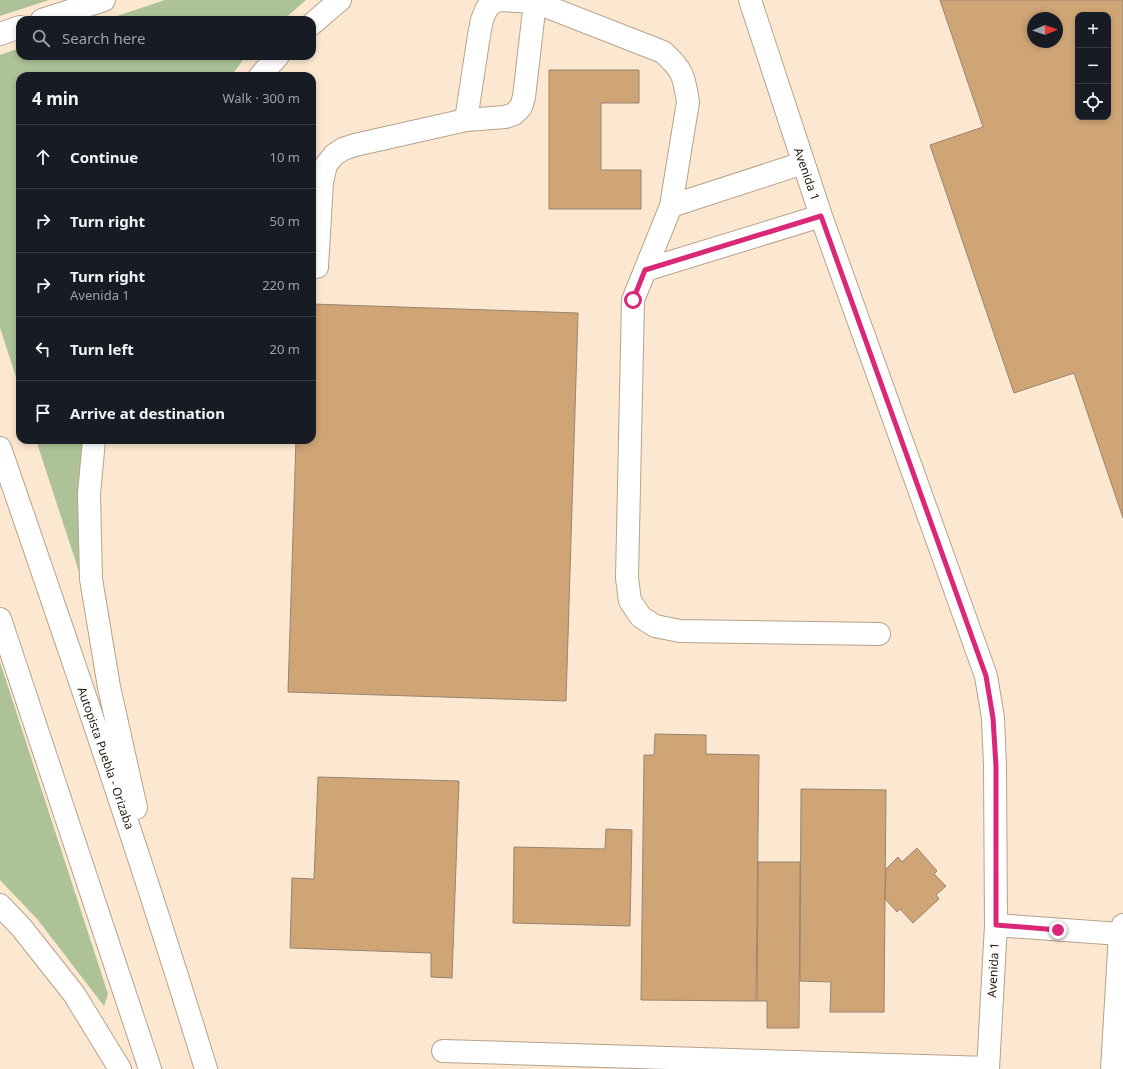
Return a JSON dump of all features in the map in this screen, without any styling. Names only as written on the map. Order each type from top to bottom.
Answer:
[{"type":"main road","points":[[54,16],[104,0]]},
{"type":"main road","points":[[316,21],[340,0]]},
{"type":"main road","points":[[466,120],[482,20],[487,8],[494,2],[501,0],[535,2],[663,52],[675,63],[682,73],[688,102],[671,206],[633,300],[626,578],[630,602],[640,617],[655,626],[667,629],[879,634]]},
{"type":"main road","name":"Avenida 1","points":[[750,0],[821,216],[986,676],[993,718],[996,766],[996,925],[988,1068]]},
{"type":"main road","points":[[317,267],[322,182],[326,166],[334,155],[343,149],[355,145],[466,120],[505,118],[514,114],[521,107],[526,86],[535,2]]},
{"type":"main road","points":[[0,34],[16,28]]},
{"type":"main road","points":[[264,72],[274,60]]},
{"type":"main road","points":[[671,206],[803,163]]},
{"type":"main road","points":[[645,270],[821,216]]},
{"type":"main road","points":[[94,444],[89,494],[91,579],[109,687],[166,938]]},
{"type":"main road","name":"Autopista Puebla - Orizaba","points":[[0,448],[110,768],[166,938],[206,1069]]},
{"type":"main road","points":[[0,619],[150,1069]]},
{"type":"main road","points":[[0,905],[21,928],[74,994],[120,1069]]},
{"type":"main road","points":[[996,925],[1122,930],[1112,1069]]},
{"type":"main road","points":[[443,1052],[988,1068]]},
{"type":"green space","points":[[0,0],[49,0],[0,16]]},
{"type":"green space","points":[[165,0],[306,0],[288,16],[117,16]]},
{"type":"green space","points":[[16,49],[16,60],[243,60],[234,72],[16,72],[16,377],[0,328],[0,55]]},
{"type":"green space","points":[[37,444],[83,444],[78,513],[82,581]]},
{"type":"green space","points":[[0,662],[108,994],[104,1006],[38,920],[0,880]]},
{"type":"building","points":[[940,0],[1123,0],[1123,518],[1074,373],[1014,393],[930,145],[983,127]]},
{"type":"building","points":[[549,70],[639,70],[639,103],[601,103],[601,170],[641,170],[641,209],[549,209]]},
{"type":"building","points":[[316,304],[578,313],[566,701],[288,692],[296,444],[316,444]]},
{"type":"building","points":[[655,734],[706,735],[706,754],[759,755],[756,1001],[641,1000],[644,755],[654,755]]},
{"type":"building","points":[[318,777],[459,781],[452,978],[431,977],[431,953],[290,948],[292,878],[314,879]]},
{"type":"building","points":[[801,789],[886,790],[884,1012],[830,1012],[831,982],[800,981]]},
{"type":"building","points":[[606,829],[632,830],[630,926],[513,923],[514,847],[605,849]]},
{"type":"building","points":[[917,848],[937,871],[934,874],[946,886],[936,895],[939,899],[913,923],[900,909],[897,912],[885,899],[886,869],[898,857],[902,862]]},
{"type":"building","points":[[758,862],[800,862],[799,1028],[767,1028],[767,1001],[757,1001]]},
{"type":"route","points":[[633,300],[645,270],[821,216],[986,676],[993,718],[996,766],[996,925],[1058,930]]}]
